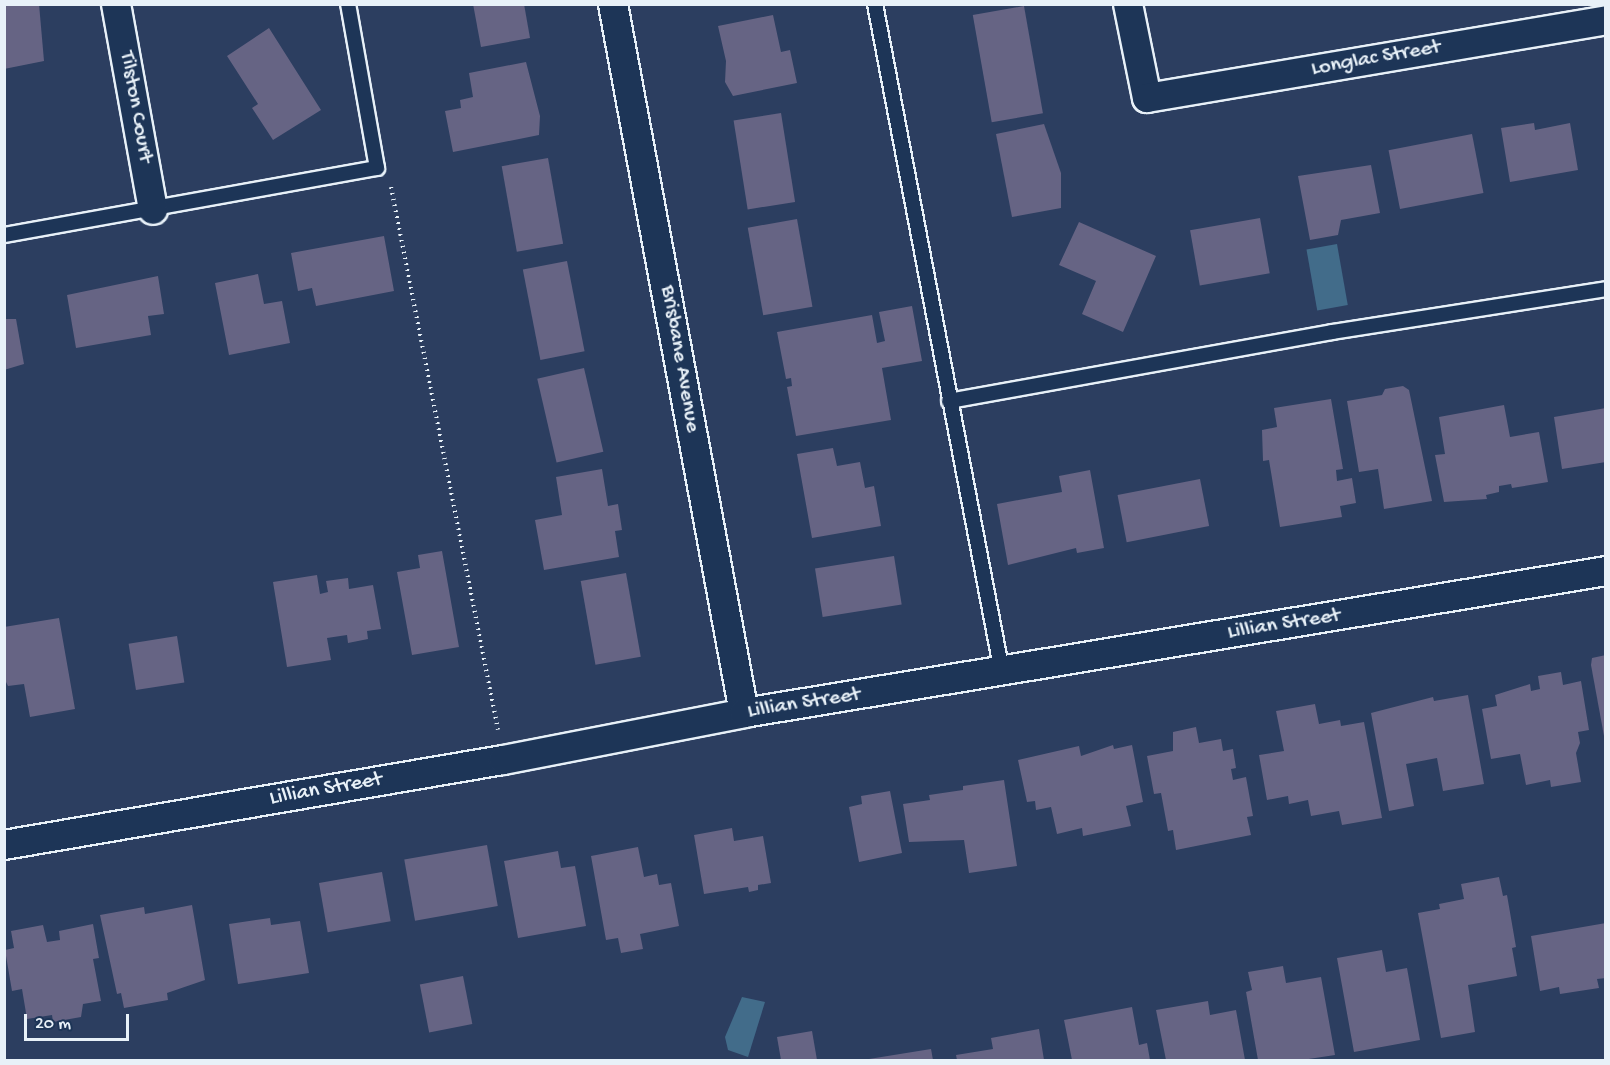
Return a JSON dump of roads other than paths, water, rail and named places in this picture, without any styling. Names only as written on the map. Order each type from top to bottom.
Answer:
[{"type":"street","name":"Tilston Court","points":[[116,4],[153,210]]},
{"type":"street","name":"Brisbane Avenue","points":[[613,4],[744,713]]},
{"type":"street","name":"Longlac Street","points":[[1128,4],[1147,98],[1605,20]]},
{"type":"street","name":"Lillian Street","points":[[4,845],[503,760],[744,713],[1605,571]]},
{"type":"lane","points":[[4,235],[377,168],[348,4]]},
{"type":"lane","points":[[875,4],[1002,672]]},
{"type":"lane","points":[[949,401],[1332,332],[1605,289]]},
{"type":"water","points":[[1337,244],[1348,305],[1317,310],[1306,249]]},
{"type":"water","points":[[742,997],[765,1002],[748,1057],[728,1050],[725,1037]]}]
